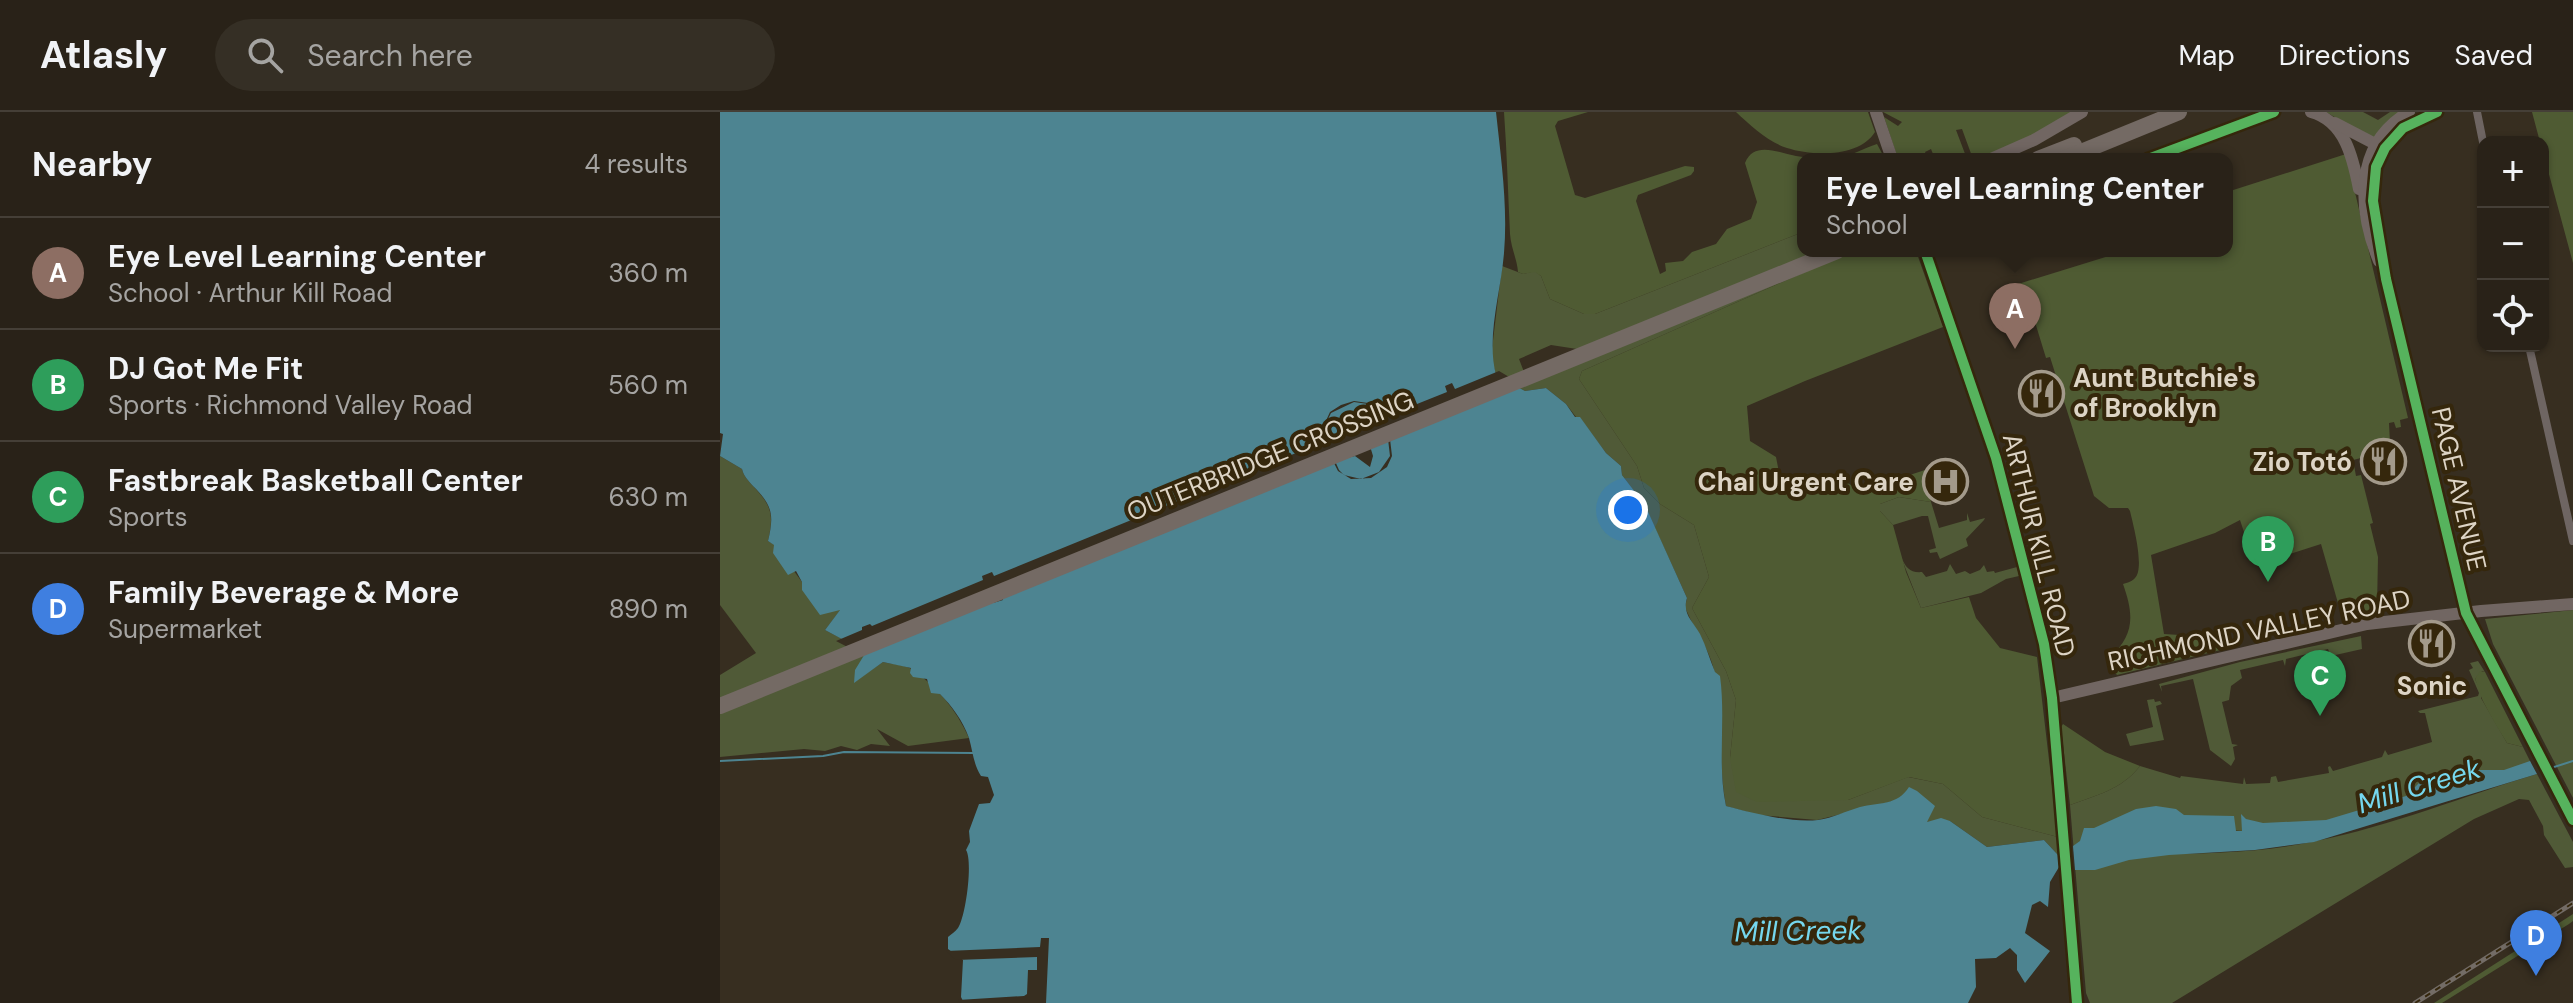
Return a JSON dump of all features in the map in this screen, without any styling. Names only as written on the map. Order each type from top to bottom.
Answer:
[{"type":"highway","points":[[2075,153],[2152,112]]},
{"type":"highway","points":[[2138,128],[2179,112]]},
{"type":"highway","points":[[2057,153],[2195,112]]},
{"type":"highway","name":"OUTERBRIDGE CROSSING","points":[[720,706],[1798,257]]},
{"type":"highway","name":"OUTERBRIDGE CROSSING","points":[[720,695],[1822,257]]},
{"type":"street","points":[[1876,112],[1890,153]]},
{"type":"street","points":[[2008,153],[2082,112]]},
{"type":"street","points":[[2164,153],[2274,112]]},
{"type":"street","points":[[2311,112],[2380,147]]},
{"type":"street","points":[[2380,147],[2388,128],[2409,112]]},
{"type":"street","points":[[2380,147],[2403,128],[2437,112]]},
{"type":"street","points":[[2477,112],[2482,136]]},
{"type":"street","points":[[2333,122],[2348,149],[2366,220]]},
{"type":"street","name":"PAGE AVENUE","points":[[2380,147],[2367,162],[2364,179],[2366,220],[2386,279]]},
{"type":"street","name":"PAGE AVENUE","points":[[2380,147],[2372,194],[2386,279],[2466,613],[2573,820]]},
{"type":"street","name":"ARTHUR KILL ROAD","points":[[1927,257],[1988,433],[2038,612],[2052,698],[2077,1003]]},
{"type":"street","points":[[2530,352],[2573,541]]},
{"type":"street","name":"RICHMOND VALLEY ROAD","points":[[2052,698],[2367,624],[2573,604]]},
{"type":"green space","points":[[1504,112],[1588,112],[1558,121],[1555,126],[1575,195],[1585,198],[1685,166],[1694,167],[1691,175],[1638,195],[1636,201],[1660,274],[1666,271],[1665,263],[1683,261],[1692,252],[1716,244],[1727,229],[1751,219],[1757,202],[1745,163],[1749,156],[1761,150],[1797,155],[1797,234],[1595,314],[1584,314],[1550,299],[1541,276],[1535,272],[1518,272],[1510,234]]},
{"type":"green space","points":[[1736,112],[1868,112],[1875,132],[1858,147],[1847,151],[1809,153],[1773,142]]},
{"type":"green space","points":[[1883,112],[2077,112],[1999,153],[1971,153],[1962,129],[1956,130],[1965,153],[1933,153],[1931,149],[1925,153],[1896,153],[1884,117],[1898,126],[1902,122]]},
{"type":"green space","points":[[2326,112],[2363,112],[2378,120],[2390,112],[2400,112],[2375,137],[2370,138]]},
{"type":"green space","points":[[2532,112],[2573,112],[2573,263],[2549,174],[2549,136],[2538,136]]},
{"type":"green space","points":[[1877,144],[1882,153],[1854,153]]},
{"type":"green space","points":[[2346,154],[2408,418],[2400,420],[2401,427],[2396,428],[2394,422],[2389,423],[2390,443],[2380,448],[2381,453],[2353,460],[2356,476],[2361,475],[2373,523],[2370,524],[2378,557],[2377,607],[2357,618],[2342,617],[2321,544],[2255,565],[2240,520],[2215,533],[2151,555],[2164,634],[2227,638],[2237,646],[2117,675],[2110,667],[2109,658],[2124,641],[2130,624],[2123,584],[2135,578],[2139,565],[2130,511],[2128,508],[2109,508],[2094,496],[2050,357],[2046,358],[2031,309],[2022,310],[2021,307],[2025,306],[2018,284],[2106,257],[2233,257],[2233,190]]},
{"type":"green space","points":[[1797,234],[1797,257],[1838,257],[1582,371],[1579,379],[1637,466],[1644,488],[1660,504],[1694,525],[1709,577],[1692,608],[1726,671],[1736,700],[1730,758],[1848,800],[1908,777],[1943,784],[1982,817],[2058,837],[2058,855],[2044,840],[1987,847],[1950,821],[1926,822],[1903,796],[1817,820],[1758,815],[1726,806],[1713,666],[1685,607],[1687,598],[1645,506],[1622,475],[1621,466],[1606,453],[1566,404],[1546,388],[1525,391],[1496,375],[1491,357],[1502,266],[1523,274],[1535,271],[1541,276],[1550,299],[1584,314],[1595,314]],"holes":[[[1551,345],[1577,349],[1524,372],[1519,359]]]},
{"type":"green space","points":[[1838,257],[1918,257],[1943,327],[1747,406],[1750,441],[1776,457],[1783,493],[1846,482],[1866,494],[1876,486],[1925,470],[1931,502],[1899,497],[1880,504],[1880,511],[1893,525],[1906,572],[1921,608],[1969,597],[1976,618],[2000,648],[2037,657],[2058,837],[1982,817],[1943,784],[1909,777],[1848,800],[1757,802],[1736,792],[1730,758],[1736,700],[1726,671],[1692,608],[1709,577],[1694,525],[1660,504],[1644,488],[1637,466],[1579,379],[1582,371]]},
{"type":"green space","points":[[720,456],[742,469],[768,505],[771,524],[768,541],[775,545],[802,582],[841,609],[825,630],[867,652],[854,682],[883,662],[910,668],[945,700],[969,738],[908,746],[877,729],[890,746],[871,744],[857,750],[841,746],[825,751],[804,749],[720,757],[720,675],[756,653],[720,605]]},
{"type":"green space","points":[[1899,497],[1931,502],[1939,528],[1967,520],[1967,513],[1970,522],[1985,518],[1966,539],[1968,546],[1940,559],[1937,552],[1930,553],[1929,550],[1936,548],[1928,516],[1893,525],[1880,511],[1880,504]]},
{"type":"green space","points":[[1901,557],[1909,569],[1922,572],[1926,577],[1947,571],[1950,564],[1956,574],[1965,571],[1970,574],[1984,565],[1987,572],[1995,573],[2017,567],[2019,576],[2006,579],[1981,593],[1921,608]]},
{"type":"green space","points":[[2573,610],[2573,798],[2493,644],[2485,619]]},
{"type":"green space","points":[[2361,636],[2362,649],[2331,656],[2328,649],[2286,659],[2285,666],[2283,660],[2240,670],[2242,678],[2231,686],[2229,700],[2222,702],[2232,744],[2238,745],[2233,747],[2235,759],[2231,766],[2210,750],[2193,679],[2161,686],[2162,692],[2159,684],[2240,662]]},
{"type":"green space","points":[[2478,661],[2485,672],[2482,671],[2475,679],[2482,693],[2481,698],[2507,743],[2523,747],[2531,763],[2336,822],[2242,831],[2215,829],[2074,853],[2070,805],[2117,786],[2140,766],[2180,778],[2243,784],[2244,777],[2246,784],[2270,783],[2271,777],[2276,776],[2278,782],[2329,773],[2330,766],[2333,771],[2382,757],[2385,750],[2388,755],[2432,742],[2425,713],[2418,711],[2478,696],[2469,670],[2473,668],[2470,663]]},
{"type":"green space","points":[[2480,671],[2485,672],[2523,747],[2507,743],[2492,718],[2475,679]]},
{"type":"green space","points":[[2154,699],[2162,704],[2156,706],[2164,740],[2130,746],[2126,734],[2153,727],[2147,700]]},
{"type":"green space","points":[[2063,724],[2105,752],[2140,766],[2117,786],[2070,805]]},
{"type":"green space","points":[[2537,774],[2573,842],[2573,867],[2565,868],[2544,835],[2543,826],[2529,800],[2519,799],[2474,819],[2172,1003],[2090,1003],[2086,993],[2075,866],[2138,855],[2253,850],[2316,841],[2400,819]]},
{"type":"green space","points":[[2573,914],[2573,921],[2569,924],[2442,1003],[2434,1003]]},
{"type":"water","points":[[720,112],[1496,112],[1505,218],[1504,253],[1493,330],[1496,375],[1525,391],[1546,388],[1566,404],[1575,417],[1580,417],[1606,453],[1621,466],[1622,475],[1645,505],[1687,598],[1687,613],[1700,634],[1715,672],[1720,676],[1722,774],[1726,806],[1784,819],[1818,820],[1893,800],[1909,787],[1935,806],[1927,822],[1941,818],[1950,821],[1987,847],[2044,840],[2058,855],[2059,867],[2050,882],[2048,907],[2040,901],[2032,905],[2025,933],[2050,951],[2025,983],[2017,970],[2017,955],[2010,948],[1996,958],[1975,959],[1976,987],[1968,1003],[964,1003],[961,997],[963,960],[948,949],[948,937],[961,922],[966,901],[969,831],[979,804],[990,803],[994,795],[988,777],[981,776],[978,771],[969,738],[960,720],[940,694],[931,693],[927,679],[913,677],[911,668],[883,662],[854,683],[855,670],[866,652],[825,630],[840,610],[820,615],[802,590],[802,582],[796,571],[788,575],[773,553],[774,545],[768,541],[771,517],[768,505],[742,469],[720,456],[723,434],[720,433]]},
{"type":"water","points":[[2530,761],[2537,774],[2314,842],[2255,850],[2169,855],[2129,860],[2095,870],[2075,870],[2073,846],[2080,841],[2084,828],[2094,828],[2136,809],[2156,806],[2176,809],[2184,815],[2234,816],[2236,831],[2242,831],[2241,814],[2246,819],[2263,823],[2326,820],[2406,796],[2419,783],[2443,774],[2459,770],[2504,770]]},
{"type":"pier","points":[[1499,371],[1521,384],[1390,439],[1392,456],[1387,467],[1371,478],[1362,478],[1379,472],[1390,456],[1388,439],[1370,446],[1373,456],[1370,467],[1355,456],[1335,461],[1343,474],[1338,471],[1333,461],[1002,597],[1003,600],[992,601],[861,654],[836,641],[862,630],[862,627],[872,626],[983,580],[982,576],[992,572],[994,576],[1227,481],[1226,478],[1236,474],[1238,477],[1325,441],[1324,425],[1330,412],[1341,405],[1354,401],[1368,403],[1373,408],[1354,402],[1331,413],[1325,425],[1326,440],[1344,434],[1343,424],[1347,413],[1356,417],[1362,426],[1380,419],[1377,412],[1382,418],[1447,392],[1445,386],[1452,383],[1455,389]]},
{"type":"pier","points":[[1041,938],[1049,938],[1046,1003],[960,1003],[958,1000],[1024,996],[1027,994],[1028,970],[1037,970],[1037,957],[956,960],[946,951],[1040,947]]},
{"type":"waterway","points":[[720,761],[823,756],[844,752],[974,753]]},
{"type":"waterway","name":"Mill Creek","points":[[2551,768],[2573,761]]},
{"type":"railway","points":[[2415,1003],[2573,903]]},
{"type":"cycle path","points":[[2164,153],[2274,112]]},
{"type":"cycle path","points":[[2437,112],[2403,128],[2385,148],[2376,167],[2373,201],[2386,279],[2466,613],[2573,820]]},
{"type":"cycle path","points":[[1927,257],[1996,458],[2044,644],[2052,698],[2077,1003]]},
{"type":"place","name":"Eye Level Learning Center","points":[[2015,349]]},
{"type":"place","name":"Aunt Butchie's of Brooklyn","points":[[2042,393]]},
{"type":"place","name":"Zio Totó","points":[[2383,462]]},
{"type":"place","name":"Chai Urgent Care","points":[[1945,482]]},
{"type":"place","name":"DJ Got Me Fit","points":[[2268,582]]},
{"type":"place","name":"Sonic","points":[[2432,643]]},
{"type":"place","name":"Fastbreak Basketball Center","points":[[2320,716]]},
{"type":"place","name":"Family Beverage & More","points":[[2536,976]]}]
